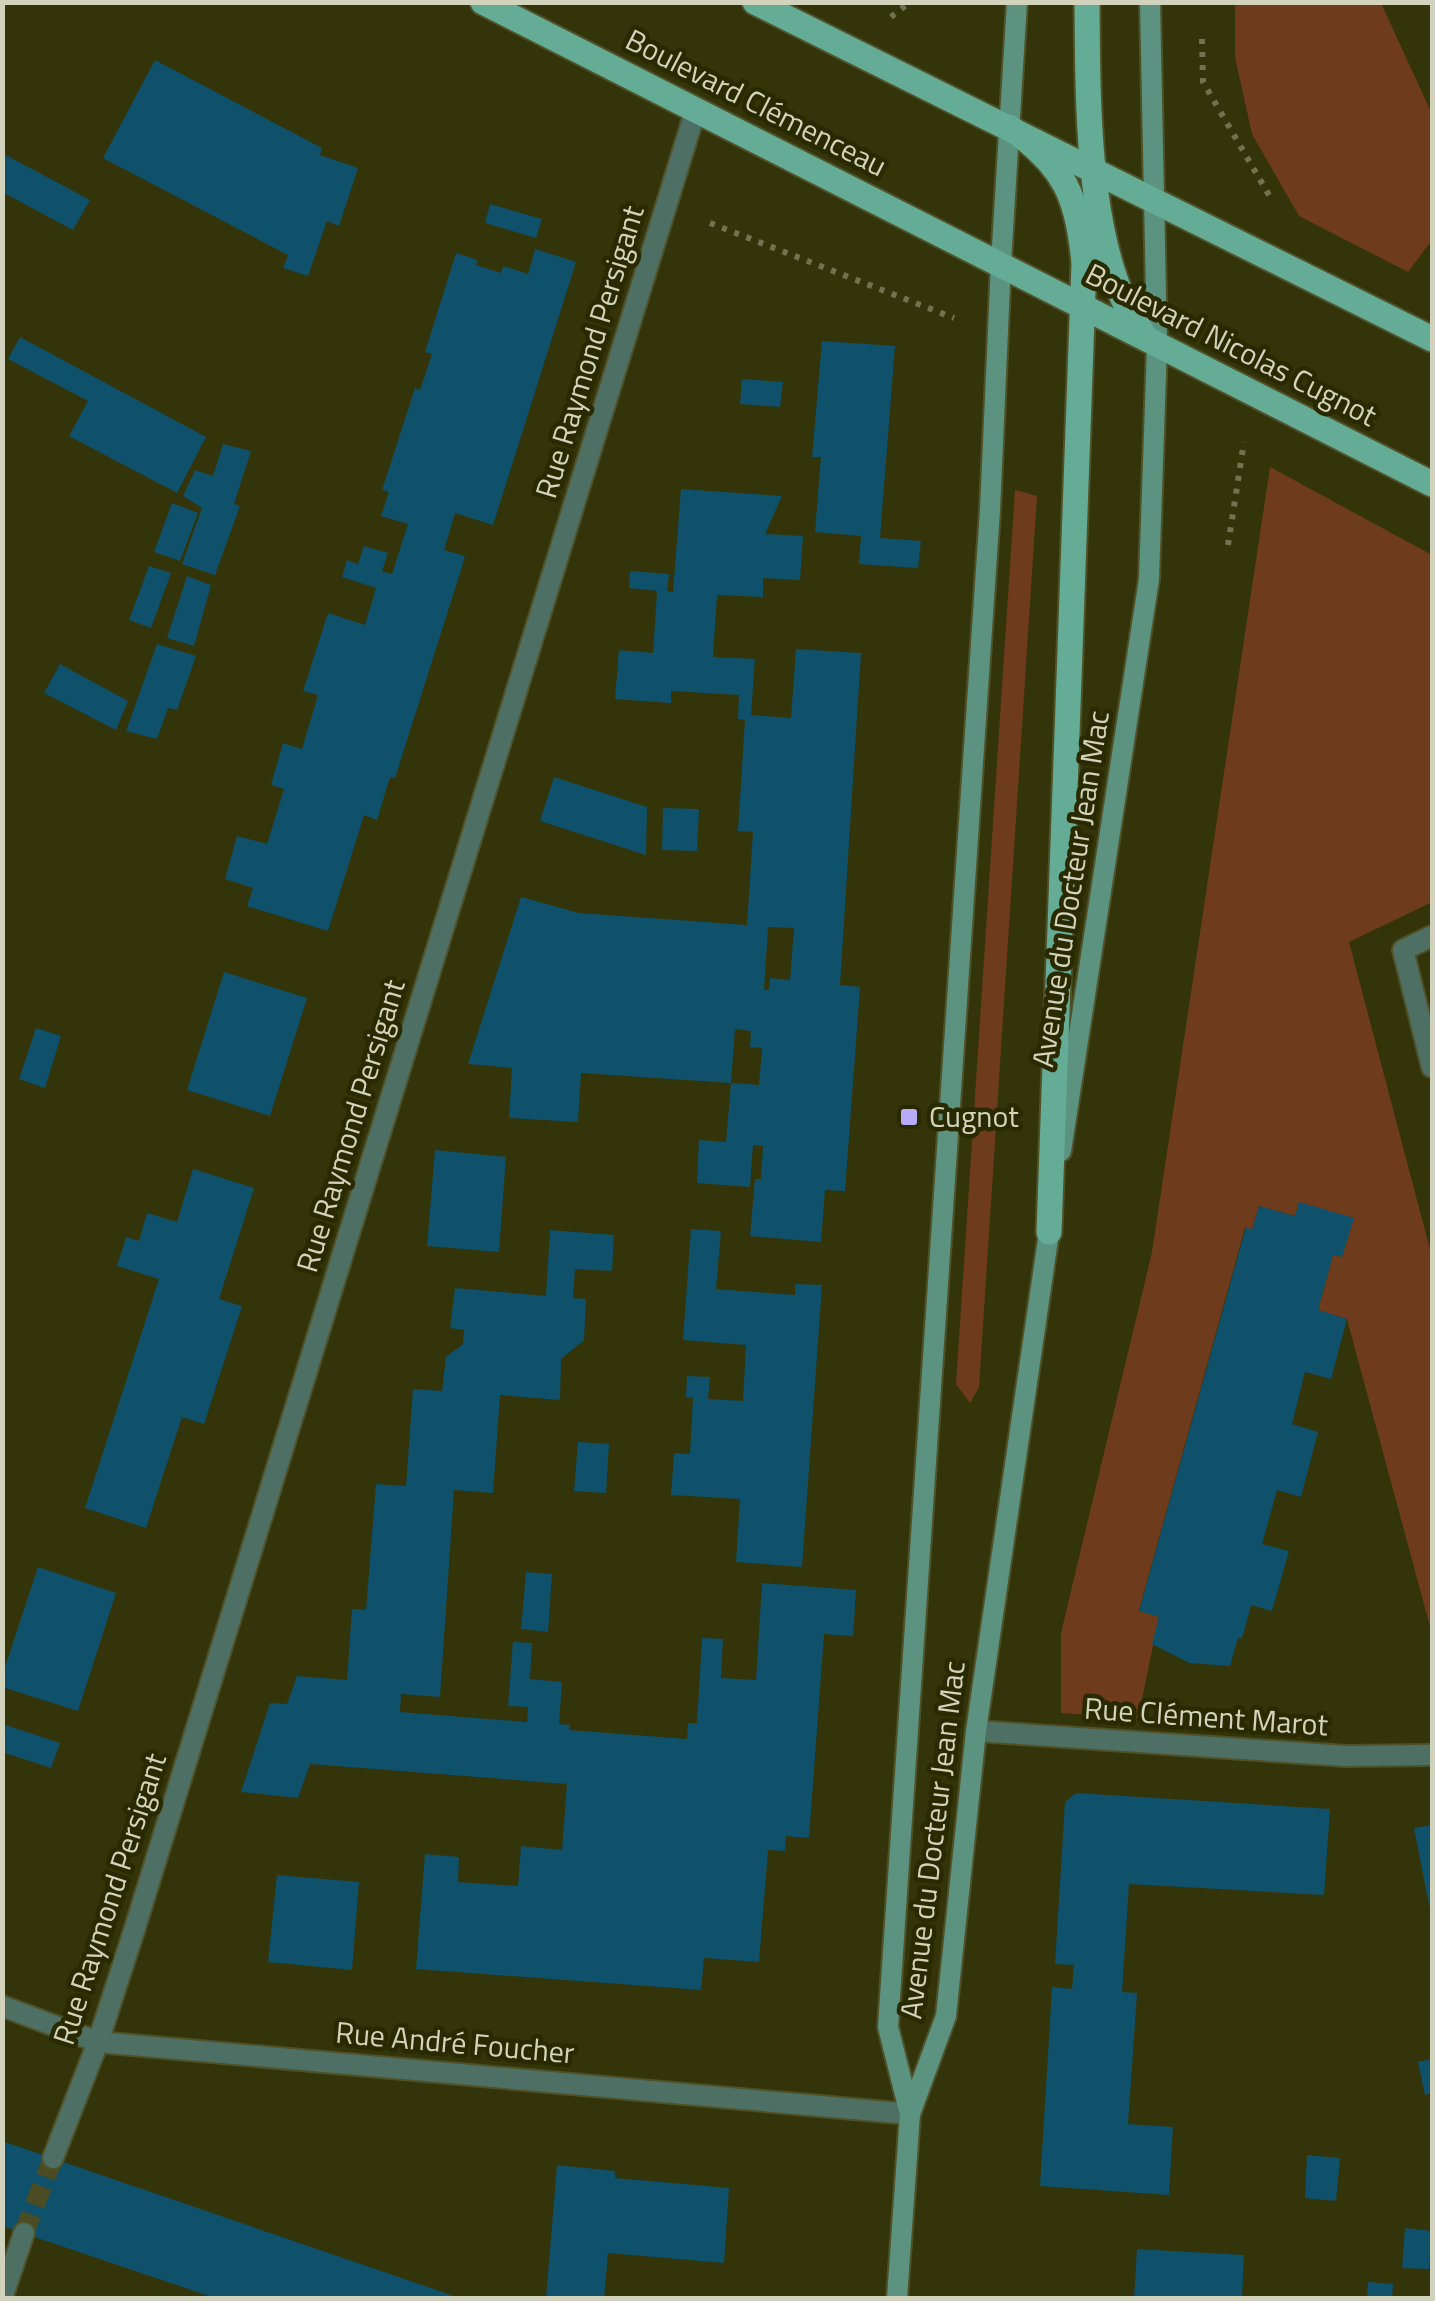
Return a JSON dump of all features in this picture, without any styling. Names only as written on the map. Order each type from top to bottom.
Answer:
[{"type":"main road","name":"Boulevard Clémenceau","points":[[482,2],[1001,263]]},
{"type":"main road","points":[[755,2],[1432,339]]},
{"type":"main road","name":"Avenue du Docteur Jean Mac","points":[[910,2114],[888,2027],[990,510],[1018,2]]},
{"type":"main road","points":[[1086,2],[1093,170],[1099,207],[1120,294],[1129,316],[1152,342]]},
{"type":"main road","name":"Avenue du Docteur Jean Mac","points":[[910,2114],[946,2016],[976,1731],[1149,579],[1156,203],[1150,2]]},
{"type":"main road","points":[[1009,127],[1035,145],[1062,175],[1076,204],[1084,263],[1049,1232]]},
{"type":"main road","name":"Boulevard Nicolas Cugnot","points":[[1001,263],[1432,484]]},
{"type":"main road","points":[[897,2298],[910,2114]]},
{"type":"street","name":"Rue Raymond Persigant","points":[[52,2158],[98,2042],[696,109]]},
{"type":"street","points":[[1432,936],[1403,950],[1432,1067]]},
{"type":"street","name":"Rue Clément Marot","points":[[976,1731],[1346,1756],[1432,1755]]},
{"type":"street","name":"Rue André Foucher","points":[[2,2006],[98,2042],[910,2114]]},
{"type":"street","points":[[2,2298],[24,2234]]},
{"type":"path","points":[[1203,82],[1279,212]]},
{"type":"path","points":[[666,206],[966,323]]},
{"type":"path","points":[[1228,545],[1245,432]]},
{"type":"shaded area","points":[[1235,3],[1381,3],[1432,114],[1432,240],[1408,272],[1299,216],[1252,134],[1235,57]]},
{"type":"shaded area","points":[[1270,467],[1432,555],[1432,902],[1349,942],[1432,1257],[1432,1634],[1347,1319],[1318,1310],[1333,1255],[1342,1257],[1299,1203],[1295,1216],[1259,1206],[1252,1230],[1245,1228],[1139,1610],[1159,1617],[1138,1718],[1061,1713],[1061,1633],[1152,1252]]},
{"type":"shaded area","points":[[1015,490],[1037,496],[979,1387],[970,1403],[956,1384]]},
{"type":"building","points":[[155,60],[322,148],[320,155],[358,168],[339,226],[327,221],[308,276],[283,268],[288,255],[103,158]]},
{"type":"building","points":[[2,153],[90,200],[73,230],[2,192]]},
{"type":"building","points":[[490,204],[542,219],[536,238],[485,223]]},
{"type":"building","points":[[535,249],[576,262],[493,525],[455,513],[444,550],[465,556],[395,778],[390,777],[377,820],[364,815],[328,931],[247,906],[253,888],[225,879],[237,836],[267,844],[284,789],[271,785],[283,743],[302,749],[318,695],[303,691],[328,613],[365,625],[376,588],[342,577],[347,560],[358,564],[364,546],[388,553],[382,571],[392,574],[408,524],[381,516],[389,492],[382,490],[415,388],[420,390],[432,354],[425,352],[456,253],[501,273],[503,266],[528,274]]},
{"type":"building","points":[[20,337],[206,437],[177,493],[69,436],[88,401],[8,359]]},
{"type":"building","points":[[822,341],[895,346],[880,538],[921,541],[918,568],[859,564],[861,536],[815,532],[821,457],[812,457]]},
{"type":"building","points":[[742,379],[783,382],[780,407],[740,404]]},
{"type":"building","points":[[223,444],[251,451],[234,504],[240,506],[215,575],[182,564],[202,508],[183,496],[195,470],[213,476]]},
{"type":"building","points":[[681,489],[782,496],[765,534],[803,536],[800,580],[763,578],[763,597],[717,595],[713,657],[755,659],[751,715],[791,718],[796,649],[861,653],[840,985],[860,987],[845,1191],[825,1190],[821,1242],[750,1236],[755,1179],[761,1179],[763,1146],[753,1145],[750,1187],[697,1183],[699,1140],[726,1142],[731,1083],[581,1073],[578,1122],[509,1118],[512,1068],[468,1064],[521,897],[579,913],[747,925],[753,832],[738,831],[745,720],[738,719],[739,695],[671,691],[671,703],[615,699],[619,650],[653,653],[657,591],[629,588],[630,571],[669,574],[667,591],[673,592]],"holes":[[[768,927],[794,928],[790,980],[770,978],[769,990],[764,990]],[[735,1029],[751,1031],[750,1047],[762,1048],[759,1085],[731,1083]]]},
{"type":"building","points":[[172,503],[198,513],[180,561],[154,552]]},
{"type":"building","points":[[149,566],[171,573],[151,628],[129,620]]},
{"type":"building","points":[[187,576],[211,585],[194,646],[167,638]]},
{"type":"building","points":[[157,644],[196,656],[177,710],[168,708],[157,739],[126,731]]},
{"type":"building","points":[[60,664],[128,701],[116,730],[44,693]]},
{"type":"building","points":[[554,777],[647,807],[646,855],[540,821]]},
{"type":"building","points":[[663,808],[699,809],[697,851],[662,850]]},
{"type":"building","points":[[224,972],[307,998],[270,1116],[187,1090]]},
{"type":"building","points":[[36,1028],[61,1036],[45,1088],[19,1079]]},
{"type":"building","points":[[435,1150],[506,1157],[499,1252],[427,1246]]},
{"type":"building","points":[[193,1169],[254,1188],[219,1299],[242,1306],[204,1424],[182,1417],[146,1528],[85,1508],[159,1279],[117,1266],[126,1237],[139,1241],[147,1213],[177,1222]]},
{"type":"building","points":[[1299,1202],[1354,1218],[1342,1257],[1333,1255],[1318,1310],[1347,1319],[1331,1379],[1305,1372],[1292,1424],[1318,1432],[1301,1497],[1277,1490],[1262,1544],[1289,1551],[1272,1611],[1251,1605],[1230,1666],[1189,1663],[1152,1644],[1159,1617],[1139,1611],[1246,1227],[1252,1230],[1259,1206],[1295,1216]]},
{"type":"building","points":[[691,1229],[721,1231],[716,1289],[795,1295],[795,1284],[822,1285],[802,1567],[736,1562],[740,1499],[671,1495],[674,1453],[690,1454],[693,1398],[686,1397],[687,1376],[710,1377],[708,1399],[743,1401],[746,1345],[683,1340]]},
{"type":"building","points":[[550,1230],[614,1235],[612,1271],[575,1269],[573,1298],[586,1299],[584,1340],[561,1359],[560,1400],[500,1395],[493,1493],[454,1490],[440,1697],[401,1694],[400,1712],[527,1722],[528,1707],[508,1706],[513,1642],[532,1643],[530,1679],[562,1682],[559,1724],[570,1725],[569,1730],[687,1739],[688,1723],[697,1723],[702,1638],[723,1639],[721,1678],[756,1680],[762,1583],[856,1590],[853,1636],[824,1634],[809,1838],[786,1836],[785,1851],[768,1850],[759,1962],[704,1958],[701,1990],[416,1969],[425,1854],[459,1857],[458,1882],[518,1886],[521,1846],[562,1850],[567,1784],[310,1764],[298,1798],[241,1792],[270,1703],[287,1704],[297,1676],[347,1680],[352,1609],[366,1610],[376,1484],[406,1486],[413,1389],[442,1391],[446,1357],[463,1344],[464,1330],[450,1328],[455,1288],[546,1296]]},
{"type":"building","points":[[578,1442],[609,1444],[606,1493],[574,1491]]},
{"type":"building","points":[[38,1567],[116,1593],[78,1711],[2,1687],[2,1676]]},
{"type":"building","points":[[526,1572],[552,1574],[548,1632],[521,1629]]},
{"type":"building","points":[[6,1725],[60,1743],[51,1768],[2,1752]]},
{"type":"building","points":[[1076,1793],[1330,1809],[1324,1895],[1129,1884],[1122,1992],[1137,1993],[1128,2124],[1173,2127],[1169,2195],[1040,2186],[1052,1987],[1072,1989],[1074,1965],[1055,1964],[1065,1802]]},
{"type":"building","points":[[1432,1825],[1432,1915],[1431,1915],[1414,1828]]},
{"type":"building","points":[[277,1875],[359,1882],[352,1970],[268,1962]]},
{"type":"building","points":[[1432,2059],[1432,2093],[1425,2095],[1418,2062]]},
{"type":"building","points":[[2,2141],[460,2298],[215,2298],[2,2226]]},
{"type":"building","points":[[1307,2155],[1340,2158],[1336,2201],[1305,2198]]},
{"type":"building","points":[[557,2165],[615,2171],[615,2178],[729,2188],[724,2263],[608,2253],[604,2298],[546,2298]]},
{"type":"building","points":[[1405,2228],[1432,2231],[1429,2269],[1402,2268]]},
{"type":"building","points":[[1137,2249],[1244,2255],[1242,2298],[1134,2298]]},
{"type":"building","points":[[1368,2282],[1393,2284],[1392,2298],[1367,2298]]},
{"type":"tunnel","points":[[24,2233],[53,2158]]},
{"type":"place","name":"Cugnot","points":[[909,1117]]}]
